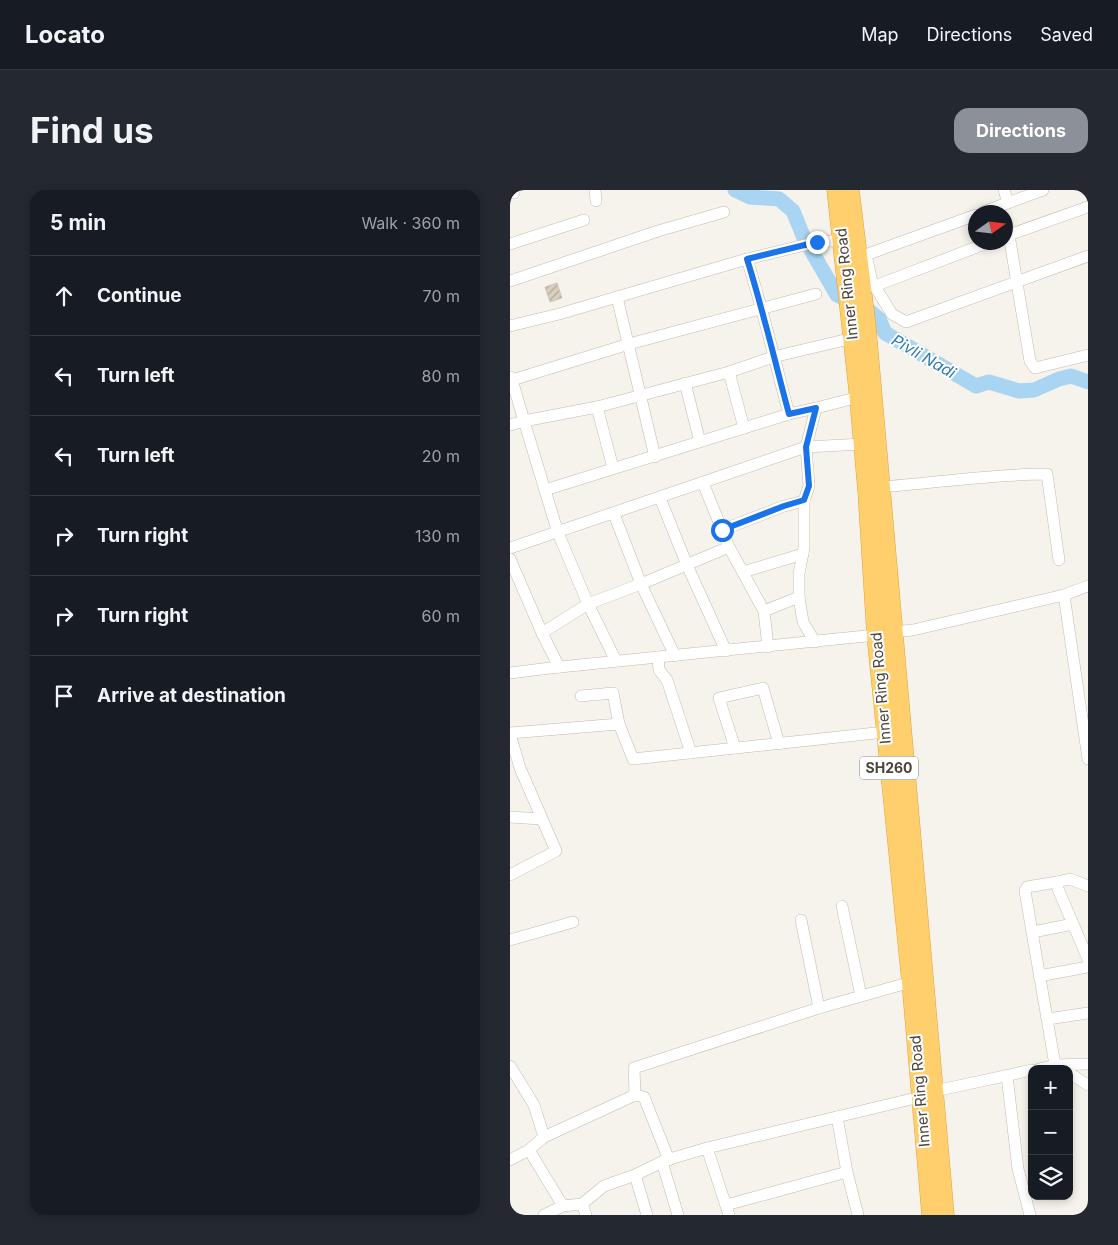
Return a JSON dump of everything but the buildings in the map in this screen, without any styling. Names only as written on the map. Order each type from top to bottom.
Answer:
[{"type":"highway","name":"Inner Ring Road","points":[[836,190],[861,287],[851,320],[860,334],[880,486],[894,632],[927,1094],[930,1215]]},
{"type":"highway","name":"Inner Ring Road","points":[[850,190],[849,240],[862,257],[859,396],[876,635],[911,982],[945,1215]]},
{"type":"street","points":[[1004,190],[1008,203]]},
{"type":"street","points":[[1002,205],[1043,190]]},
{"type":"street","points":[[1013,234],[1088,207]]},
{"type":"street","points":[[510,281],[658,231],[724,212]]},
{"type":"street","points":[[862,257],[968,218]]},
{"type":"street","points":[[510,244],[584,220]]},
{"type":"street","points":[[510,326],[559,314],[747,259],[817,242],[849,240]]},
{"type":"street","points":[[968,250],[861,287],[892,314],[906,322],[1088,256]]},
{"type":"street","points":[[1010,250],[1030,361],[1035,368],[1088,355]]},
{"type":"street","points":[[747,259],[762,308],[789,414]]},
{"type":"street","points":[[616,661],[588,604],[558,532],[511,378],[816,294]]},
{"type":"street","points":[[617,297],[655,457]]},
{"type":"street","points":[[510,425],[597,407],[729,372],[773,357],[860,334]]},
{"type":"street","points":[[729,372],[744,428]]},
{"type":"street","points":[[685,384],[700,442]]},
{"type":"street","points":[[545,490],[789,414],[859,396]]},
{"type":"street","points":[[597,407],[613,468]]},
{"type":"street","points":[[815,642],[803,622],[799,597],[799,574],[804,547],[804,500],[809,486],[806,447],[816,408]]},
{"type":"street","points":[[510,548],[806,447],[863,444]]},
{"type":"street","points":[[880,486],[932,483],[1007,474],[1047,474],[1059,560]]},
{"type":"street","points":[[703,483],[729,547],[764,611],[768,647]]},
{"type":"street","points":[[660,498],[687,565],[726,651]]},
{"type":"street","points":[[722,530],[804,500]]},
{"type":"street","points":[[614,514],[641,584],[675,656]]},
{"type":"street","points":[[542,633],[588,604],[729,547]]},
{"type":"street","points":[[743,572],[803,554]]},
{"type":"street","points":[[510,559],[559,667]]},
{"type":"street","points":[[894,632],[912,630],[1064,595],[1088,586]]},
{"type":"street","points":[[1064,595],[1088,759]]},
{"type":"street","points":[[764,611],[799,597]]},
{"type":"street","points":[[510,673],[876,635]]},
{"type":"street","points":[[658,657],[659,670],[667,680],[691,753]]},
{"type":"street","points":[[735,748],[719,698],[763,688],[779,744]]},
{"type":"street","points":[[581,696],[613,693],[619,724],[633,759],[885,732]]},
{"type":"street","points":[[510,875],[556,851],[520,768],[510,733],[619,724]]},
{"type":"street","points":[[510,817],[541,819]]},
{"type":"street","points":[[1059,1065],[1048,1019],[1025,891],[1027,887],[1070,880],[1088,886]]},
{"type":"street","points":[[1057,882],[1058,889],[1088,959]]},
{"type":"street","points":[[842,906],[861,996]]},
{"type":"street","points":[[801,920],[819,1008]]},
{"type":"street","points":[[510,940],[573,922]]},
{"type":"street","points":[[1033,932],[1073,924]]},
{"type":"street","points":[[1040,976],[1088,967]]},
{"type":"street","points":[[635,1095],[634,1068],[819,1008],[911,982]]},
{"type":"street","points":[[1048,1019],[1088,1013]]},
{"type":"street","points":[[1073,1066],[1088,1064]]},
{"type":"street","points":[[510,1066],[534,1106],[544,1137]]},
{"type":"street","points":[[544,1215],[563,1206],[584,1209],[604,1186],[666,1161],[707,1148],[1028,1071]]},
{"type":"street","points":[[1007,1076],[1018,1168],[1030,1215]]},
{"type":"street","points":[[1073,1076],[1088,1085]]},
{"type":"street","points":[[510,1160],[529,1150],[544,1137],[635,1095],[644,1097],[666,1161],[678,1215]]},
{"type":"street","points":[[837,1117],[847,1172],[858,1215]]},
{"type":"street","points":[[707,1148],[728,1210],[847,1172]]},
{"type":"street","points":[[529,1150],[563,1206]]},
{"type":"street","points":[[635,1175],[647,1215]]},
{"type":"waterway","name":"Pivli Nadi","points":[[735,190],[750,197],[779,199],[793,211],[804,238],[837,295],[867,309],[879,319],[885,333],[976,386],[989,382],[1019,391],[1034,390],[1071,376],[1088,382]]},
{"type":"route","points":[[722,530],[804,500],[809,486],[806,447],[816,408],[789,414],[762,308],[747,259],[817,242]]}]
